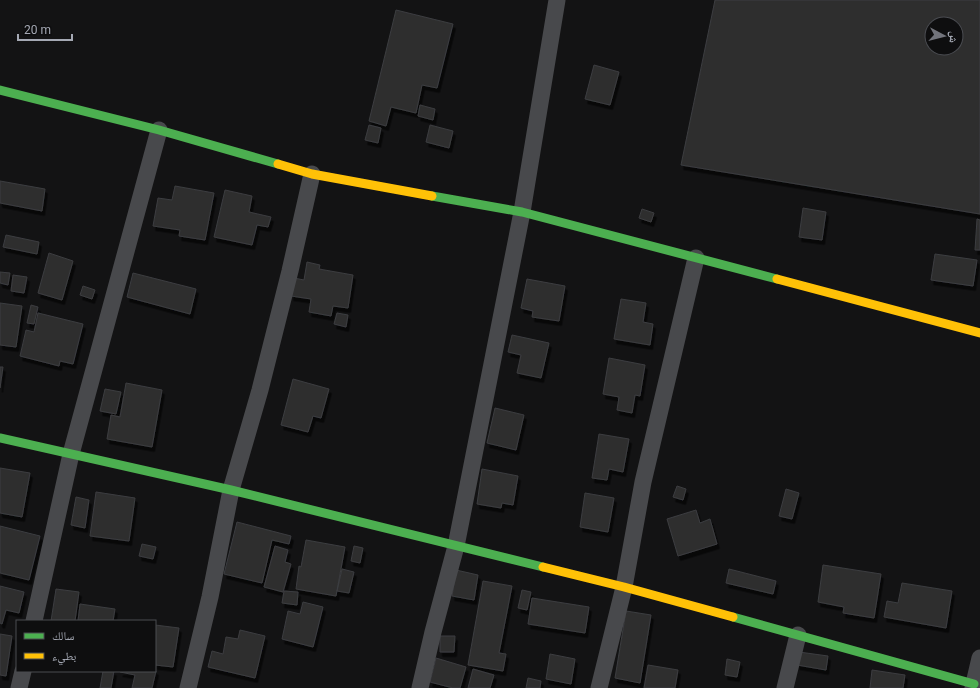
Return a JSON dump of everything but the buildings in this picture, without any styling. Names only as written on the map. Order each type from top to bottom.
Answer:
[{"type":"street","points":[[420,688],[456,546],[522,212],[557,0]]},
{"type":"street","points":[[0,90],[158,130],[312,174],[522,212],[980,333]]},
{"type":"street","points":[[34,620],[71,454],[158,130]]},
{"type":"street","points":[[188,688],[210,597],[231,490],[260,390],[288,279],[312,174]]},
{"type":"street","points":[[599,688],[624,587],[644,482],[696,258]]},
{"type":"street","points":[[0,438],[170,475],[624,587],[798,635],[973,686],[980,658]]},
{"type":"street","points":[[785,688],[798,635]]},
{"type":"street","points":[[19,688],[23,672]]},
{"type":"traffic: fast","points":[[0,90],[159,130],[278,164]]},
{"type":"traffic: fast","points":[[432,196],[522,212],[777,279]]},
{"type":"traffic: fast","points":[[0,438],[231,490],[543,567]]},
{"type":"traffic: fast","points":[[733,617],[974,684]]},
{"type":"traffic: slow","points":[[278,164],[312,174],[432,196]]},
{"type":"traffic: slow","points":[[777,279],[980,333]]},
{"type":"traffic: slow","points":[[543,567],[624,587],[733,617]]}]
